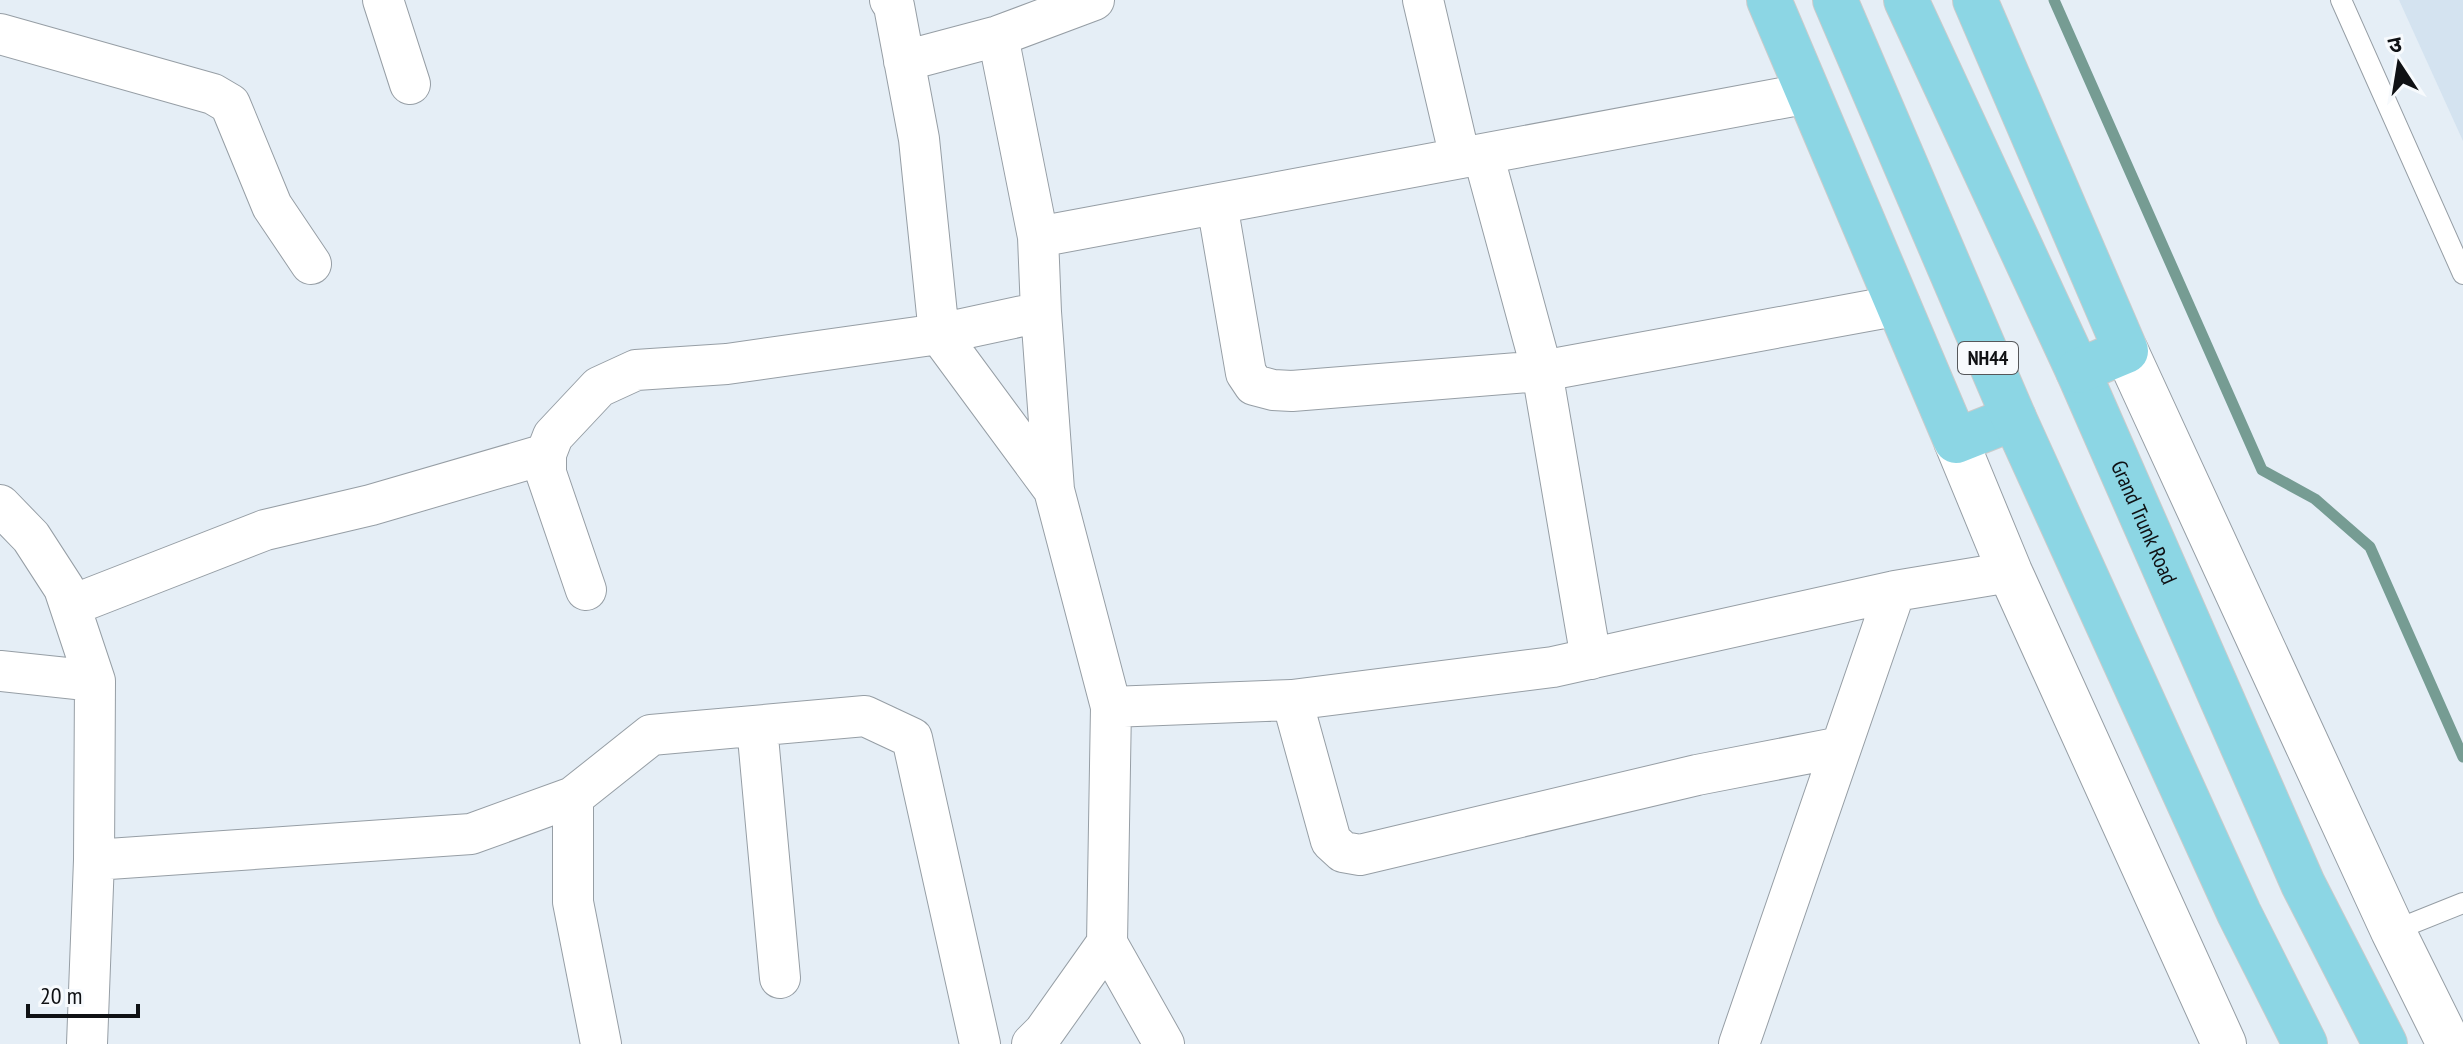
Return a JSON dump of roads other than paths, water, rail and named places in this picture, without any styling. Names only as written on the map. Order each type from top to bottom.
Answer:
[{"type":"highway","points":[[1769,0],[1956,441],[2014,418]]},
{"type":"highway","name":"NH44","points":[[1835,0],[2014,418],[2239,913],[2305,1044]]},
{"type":"highway","name":"Grand Trunk Road","points":[[1906,0],[2078,371],[2303,884],[2385,1044]]},
{"type":"highway","points":[[1975,0],[2126,351],[2078,371]]},
{"type":"street","points":[[383,0],[410,84]]},
{"type":"street","points":[[904,61],[998,36],[1094,0]]},
{"type":"street","points":[[1423,0],[1542,371],[1591,659]]},
{"type":"street","points":[[884,2],[904,61],[919,139],[939,334],[1054,490]]},
{"type":"street","points":[[0,34],[213,94],[230,104],[272,206],[311,264]]},
{"type":"street","points":[[998,36],[1038,237],[1054,490],[1111,707],[1107,943],[1164,1044]]},
{"type":"street","points":[[1038,237],[1809,93]]},
{"type":"street","points":[[1217,204],[1246,373],[1254,385],[1273,390],[1542,371],[1900,305]]},
{"type":"street","points":[[586,590],[546,473],[546,454],[553,436],[599,387],[636,370],[727,364],[939,334],[1041,312]]},
{"type":"street","points":[[2126,351],[2393,931],[2449,1044]]},
{"type":"street","points":[[1956,441],[2010,572],[2224,1044]]},
{"type":"street","points":[[70,606],[265,530],[371,505],[546,454]]},
{"type":"street","points":[[0,505],[31,537],[64,588],[95,681],[94,860],[87,1044]]},
{"type":"street","points":[[1111,707],[1292,700],[1553,667],[1895,591],[2010,572]]},
{"type":"street","points":[[1739,1044],[1895,591]]},
{"type":"street","points":[[0,671],[95,681]]},
{"type":"street","points":[[1292,700],[1331,841],[1343,852],[1360,855],[1697,775],[1841,747]]},
{"type":"street","points":[[94,860],[471,834],[573,797],[651,735],[865,716],[912,738],[980,1044]]},
{"type":"street","points":[[757,726],[780,978]]},
{"type":"street","points":[[573,797],[573,902],[601,1044]]},
{"type":"street","points":[[1032,1044],[1044,1032],[1107,943]]},
{"type":"lane","points":[[2341,0],[2463,274]]},
{"type":"lane","points":[[2393,931],[2463,903]]},
{"type":"waterway","points":[[2054,0],[2262,470],[2315,499],[2370,547],[2463,757]]}]
